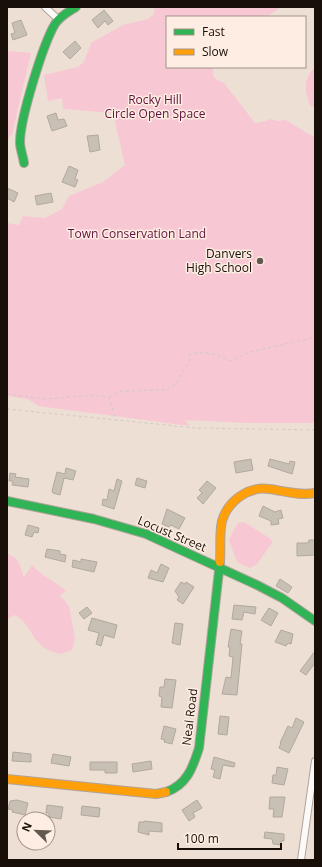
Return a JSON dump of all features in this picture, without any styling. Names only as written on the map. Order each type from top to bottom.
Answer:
[{"type":"street","points":[[45,7],[59,20]]},
{"type":"street","points":[[24,163],[20,142],[23,120],[46,42],[59,20],[76,7]]},
{"type":"street","name":"Neal Road","points":[[7,779],[156,794],[166,793],[183,783],[196,759],[200,740],[220,568],[219,530],[225,514],[236,499],[255,488],[264,487],[304,496],[315,493]]},
{"type":"street","name":"Locust Street","points":[[7,501],[121,526],[146,534],[282,598],[315,621]]},
{"type":"street","points":[[301,860],[315,761]]},
{"type":"path","points":[[7,394],[46,399],[93,395],[109,397],[122,391],[166,390],[176,384],[190,360],[189,355],[196,352],[222,356],[230,361],[247,353],[315,337]]},
{"type":"path","points":[[109,397],[117,420]]},
{"type":"path","points":[[7,408],[204,428],[315,430]]},
{"type":"green space","points":[[155,7],[281,7],[268,16],[166,16],[166,68],[212,68],[214,78],[224,83],[255,123],[270,119],[278,121],[286,120],[310,135],[315,136],[315,423],[248,423],[185,420],[190,426],[38,406],[28,399],[7,396],[7,223],[19,225],[23,216],[45,218],[62,209],[69,196],[103,182],[125,165],[113,113],[63,109],[62,98],[48,101],[44,75],[78,67],[84,62],[91,43],[123,25],[148,19],[154,14]]},
{"type":"green space","points":[[7,51],[31,53],[12,134],[7,141]]},
{"type":"green space","points":[[315,68],[315,107],[311,107],[306,92],[306,81],[308,76]]},
{"type":"green space","points":[[244,522],[271,539],[272,543],[257,564],[250,568],[237,562],[229,541],[238,523]]},
{"type":"green space","points":[[7,554],[15,557],[24,577],[32,565],[66,591],[60,595],[69,606],[75,638],[72,650],[61,654],[51,651],[38,642],[26,625],[15,615],[7,619]]},
{"type":"building","points":[[104,10],[113,21],[108,25],[105,21],[98,28],[92,20]]},
{"type":"building","points":[[21,20],[27,35],[13,40],[11,34],[15,33],[12,23]]},
{"type":"building","points":[[75,41],[81,48],[70,59],[63,52]]},
{"type":"building","points":[[56,113],[58,120],[64,119],[67,126],[52,131],[47,116]]},
{"type":"building","points":[[98,135],[100,150],[90,152],[87,136]]},
{"type":"building","points":[[69,166],[78,170],[75,179],[78,180],[75,187],[62,182]]},
{"type":"building","points":[[7,188],[18,193],[14,202],[7,198]]},
{"type":"building","points":[[51,193],[53,202],[37,205],[35,196]]},
{"type":"building","points":[[251,459],[253,470],[236,473],[234,462]]},
{"type":"building","points":[[270,459],[289,464],[290,461],[295,462],[292,474],[268,466]]},
{"type":"building","points":[[66,468],[76,471],[73,480],[64,478],[60,495],[53,493],[52,491],[57,472],[65,474]]},
{"type":"building","points":[[10,473],[16,474],[15,477],[29,479],[28,487],[12,485],[13,481],[9,481]]},
{"type":"building","points":[[137,478],[147,481],[145,488],[135,485]]},
{"type":"building","points":[[117,479],[122,481],[114,509],[102,505],[103,499],[107,500],[109,489],[114,491]]},
{"type":"building","points":[[207,481],[216,488],[203,504],[197,498],[202,493],[199,490]]},
{"type":"building","points":[[263,506],[275,512],[281,510],[283,518],[278,519],[279,524],[271,525],[271,521],[259,516]]},
{"type":"building","points":[[167,509],[185,518],[179,529],[171,525],[169,527],[162,524]]},
{"type":"building","points":[[28,525],[39,528],[38,533],[34,532],[32,537],[25,535]]},
{"type":"building","points":[[309,540],[315,540],[315,555],[297,556],[297,543],[308,543]]},
{"type":"building","points":[[47,549],[60,551],[60,554],[66,555],[65,562],[45,557]]},
{"type":"building","points":[[81,559],[97,562],[94,572],[72,567],[73,560],[81,562]]},
{"type":"building","points":[[161,564],[169,568],[163,582],[148,578],[151,570],[157,573]]},
{"type":"building","points":[[280,579],[292,587],[288,593],[276,586]]},
{"type":"building","points":[[181,582],[185,584],[186,582],[194,587],[183,604],[177,600],[179,597],[175,591]]},
{"type":"building","points":[[234,605],[256,607],[255,614],[244,612],[242,620],[232,619]]},
{"type":"building","points":[[87,607],[92,613],[84,619],[79,613]]},
{"type":"building","points":[[269,608],[278,613],[271,626],[261,620]]},
{"type":"building","points":[[92,618],[117,625],[114,638],[104,635],[101,646],[96,644],[99,633],[88,630]]},
{"type":"building","points":[[175,623],[183,624],[180,645],[172,643]]},
{"type":"building","points":[[231,629],[242,631],[237,695],[222,694],[226,677],[231,678],[233,657],[229,656],[230,647],[228,647]]},
{"type":"building","points":[[281,630],[293,634],[291,644],[288,643],[286,646],[275,642]]},
{"type":"building","points":[[315,651],[315,663],[306,675],[300,671]]},
{"type":"building","points":[[165,679],[176,680],[172,708],[161,707],[162,697],[159,696],[160,687],[164,687]]},
{"type":"building","points":[[220,716],[229,717],[227,735],[218,734]]},
{"type":"building","points":[[296,718],[304,722],[289,753],[279,748],[280,743],[288,726],[292,728]]},
{"type":"building","points":[[164,726],[176,729],[172,744],[164,742],[165,740],[161,739]]},
{"type":"building","points":[[13,752],[31,754],[31,762],[12,761]]},
{"type":"building","points":[[53,754],[71,757],[69,766],[51,763]]},
{"type":"building","points":[[214,757],[235,763],[234,767],[223,765],[220,779],[213,777],[215,770],[211,769]]},
{"type":"building","points":[[151,761],[152,769],[133,772],[132,764]]},
{"type":"building","points":[[90,762],[117,762],[117,773],[105,773],[105,770],[90,770]]},
{"type":"building","points":[[277,767],[288,769],[284,785],[272,783],[273,775],[276,775]]},
{"type":"building","points":[[270,797],[285,797],[282,817],[273,817],[274,809],[269,809]]},
{"type":"building","points":[[17,800],[28,803],[26,811],[16,811],[16,813],[12,812],[13,810],[8,809],[10,801]]},
{"type":"building","points":[[197,800],[202,808],[193,813],[195,817],[189,821],[182,810]]},
{"type":"building","points":[[47,805],[63,807],[61,819],[56,818],[56,811],[46,811]]},
{"type":"building","points":[[82,806],[100,808],[99,817],[81,815]]},
{"type":"building","points":[[144,821],[162,823],[162,832],[149,831],[149,835],[138,832],[139,822]]},
{"type":"building","points":[[265,832],[284,834],[284,841],[281,841],[281,845],[273,844],[272,839],[264,838]]},
{"type":"traffic: fast","points":[[24,163],[20,145],[21,131],[28,100],[44,48],[57,21],[67,12],[76,7]]},
{"type":"traffic: fast","points":[[7,501],[94,519],[146,534],[257,585],[282,598],[315,621]]},
{"type":"traffic: fast","points":[[166,792],[173,789],[184,780],[194,762],[199,748],[220,562]]},
{"type":"traffic: slow","points":[[220,562],[220,536],[222,521],[229,507],[240,496],[254,490],[261,489],[298,494],[315,493]]},
{"type":"traffic: slow","points":[[7,779],[156,794],[166,792]]},
{"type":"place","name":"Danvers High School","points":[[260,261]]},
{"type":"park label","name":"Rocky Hill Circle Open Space","points":[[155,107]]},
{"type":"park label","name":"Town Conservation Land","points":[[137,234]]}]
